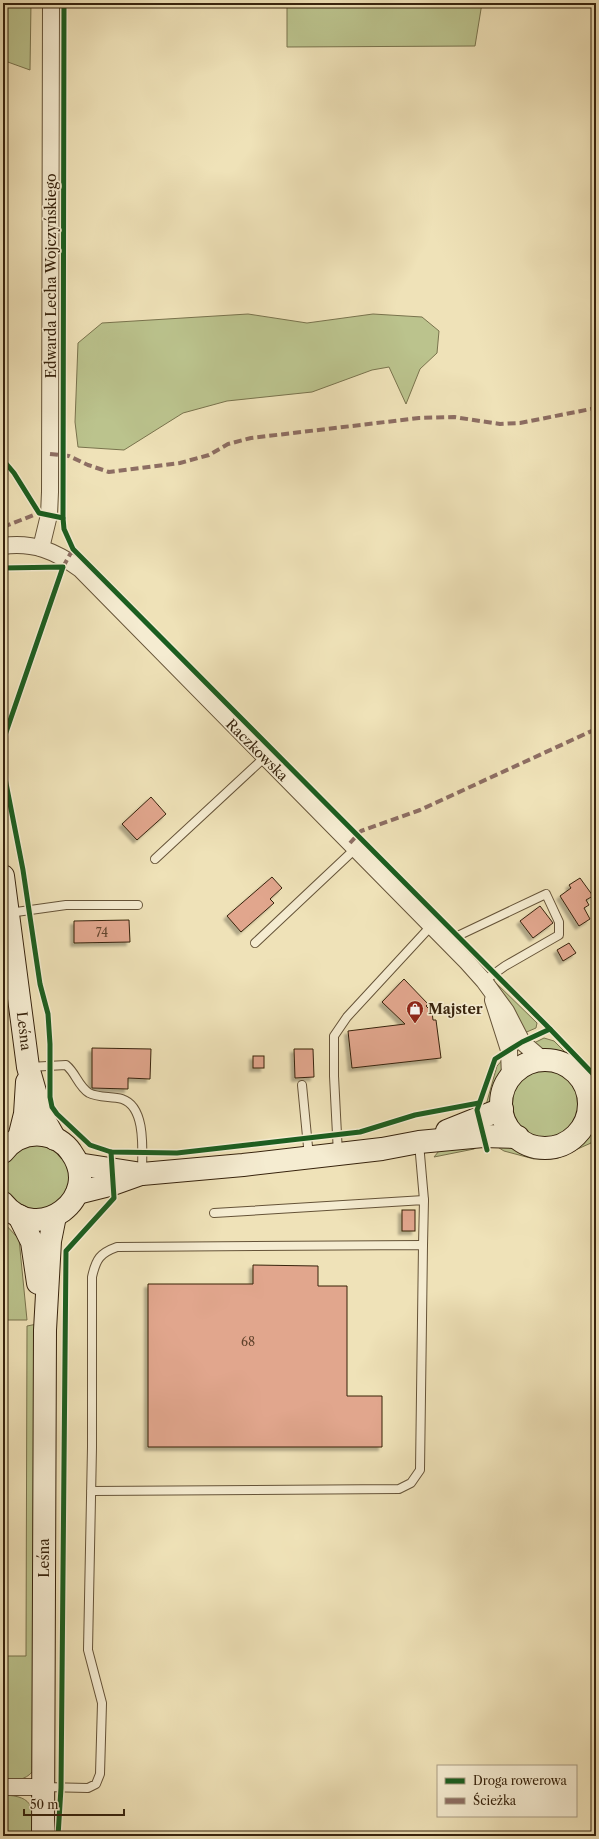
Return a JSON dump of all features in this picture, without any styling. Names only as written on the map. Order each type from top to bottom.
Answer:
[{"type":"main road","name":"Leśna","points":[[3,876],[28,1067],[42,1116],[55,1139]]},
{"type":"main road","points":[[543,1060],[561,1063],[573,1070],[592,1094],[586,1119],[588,1130],[559,1145],[546,1148],[533,1146],[512,1132],[505,1121],[502,1109],[502,1096],[510,1078],[523,1065],[543,1060]]},
{"type":"main road","name":"Leśna","points":[[11,1145],[25,1114],[28,1067]]},
{"type":"main road","points":[[419,1142],[502,1109]]},
{"type":"main road","points":[[11,1145],[37,1134],[55,1139],[69,1149],[78,1164],[80,1179],[77,1193],[68,1207],[55,1216],[37,1220],[11,1210]]},
{"type":"main road","points":[[77,1193],[113,1184],[142,1174],[243,1165],[382,1149],[419,1142],[483,1136],[518,1137]]},
{"type":"main road","points":[[78,1164],[142,1174]]},
{"type":"main road","name":"Leśna","points":[[11,1210],[32,1242],[45,1330]]},
{"type":"main road","name":"Leśna","points":[[43,1836],[45,1330],[50,1241],[55,1216]]},
{"type":"main road","name":"Leśna","points":[[37,1836],[42,1787]]},
{"type":"street","name":"Edwarda Lecha Wojczyńskiego","points":[[42,548],[49,515],[50,492],[51,3]]},
{"type":"street","name":"Raczkowska","points":[[3,546],[16,545],[42,548],[67,560],[80,569],[447,941],[487,986],[506,1011],[522,1042],[543,1060]]},
{"type":"street","name":"Raczkowska","points":[[487,986],[508,1050],[510,1078]]},
{"type":"street","points":[[3,1787],[42,1787]]},
{"type":"lane","points":[[155,859],[265,757]]},
{"type":"lane","points":[[255,943],[355,849]]},
{"type":"lane","points":[[447,941],[546,894],[559,922],[559,935],[505,966],[487,986]]},
{"type":"lane","points":[[9,913],[66,905],[138,905]]},
{"type":"lane","points":[[338,1154],[334,1084],[334,1036],[347,1017],[431,926]]},
{"type":"lane","points":[[28,1067],[66,1065],[82,1088],[91,1094],[122,1099],[131,1103],[137,1112],[140,1126],[142,1174]]},
{"type":"lane","points":[[302,1085],[309,1157]]},
{"type":"lane","points":[[91,1491],[399,1490],[411,1483],[420,1470],[424,1200],[419,1142]]},
{"type":"lane","points":[[214,1213],[424,1200]]},
{"type":"lane","points":[[42,1787],[88,1788],[96,1784],[100,1774],[102,1703],[88,1650],[91,1491],[92,1277],[94,1264],[106,1251],[117,1248],[423,1245]]},
{"type":"green space","points":[[3,3],[31,3],[30,70],[5,61],[6,21]]},
{"type":"green space","points":[[287,3],[482,3],[475,46],[287,47]]},
{"type":"green space","points":[[248,314],[307,323],[373,314],[422,317],[439,331],[437,353],[420,369],[406,404],[389,367],[372,370],[312,392],[227,401],[183,413],[124,450],[78,447],[75,422],[78,343],[102,323]]},
{"type":"green space","points":[[495,982],[537,1023],[536,1028],[522,1034],[505,996]]},
{"type":"green space","points":[[544,1038],[554,1041],[590,1077],[587,1077],[580,1069],[567,1060],[530,1045]]},
{"type":"green space","points":[[505,1057],[502,1075],[497,1088],[489,1105],[486,1105],[497,1066]]},
{"type":"green space","points":[[545,1060],[562,1064],[576,1073],[585,1087],[589,1104],[585,1121],[576,1135],[562,1144],[545,1148],[528,1144],[514,1135],[505,1121],[501,1104],[505,1087],[514,1073],[528,1064]]},
{"type":"green space","points":[[595,1134],[591,1143],[558,1158],[534,1159],[504,1151],[496,1146],[516,1146],[528,1152],[543,1155],[567,1149],[584,1137]]},
{"type":"green space","points":[[36,1145],[49,1148],[59,1155],[66,1165],[69,1178],[66,1191],[59,1201],[49,1208],[36,1211],[23,1208],[13,1201],[6,1191],[3,1178],[6,1165],[13,1155],[23,1148]]},
{"type":"green space","points":[[477,1147],[474,1149],[434,1157],[439,1151]]},
{"type":"green space","points":[[3,1222],[19,1239],[27,1320],[3,1320]]},
{"type":"green space","points":[[37,1324],[33,1771],[27,1777],[3,1781],[3,1656],[26,1656],[27,1326]]},
{"type":"green space","points":[[3,1795],[22,1798],[27,1801],[32,1811],[33,1818],[32,1836],[3,1836]]},
{"type":"building","points":[[151,797],[166,814],[137,840],[122,824]]},
{"type":"building","points":[[272,877],[282,888],[270,899],[274,903],[241,932],[227,916]]},
{"type":"building","points":[[580,878],[593,896],[586,900],[589,905],[584,908],[590,919],[579,926],[560,896],[571,888],[569,885]]},
{"type":"building","points":[[540,906],[553,923],[533,938],[520,921]]},
{"type":"building","points":[[129,920],[130,942],[74,943],[74,921]]},
{"type":"building","points":[[569,943],[576,953],[563,961],[557,950]]},
{"type":"building","name":"Majster","points":[[404,979],[428,1004],[426,1006],[432,1012],[433,1020],[436,1020],[441,1058],[352,1068],[348,1031],[405,1024],[382,1002]]},
{"type":"building","points":[[92,1048],[151,1049],[150,1079],[128,1078],[128,1089],[92,1088]]},
{"type":"building","points":[[294,1049],[313,1049],[314,1077],[295,1078]]},
{"type":"building","points":[[253,1056],[264,1056],[264,1068],[253,1068]]},
{"type":"building","points":[[402,1210],[415,1210],[415,1231],[402,1231]]},
{"type":"building","points":[[253,1265],[318,1266],[318,1286],[347,1286],[347,1396],[382,1396],[382,1447],[148,1447],[148,1284],[253,1284]]},
{"type":"marked path","points":[[50,454],[69,456],[88,465],[109,472],[180,463],[209,455],[228,444],[251,438],[419,418],[454,417],[500,424],[520,423],[596,408]]},
{"type":"marked path","points":[[3,527],[39,513]]},
{"type":"marked path","points":[[63,567],[73,549]]},
{"type":"marked path","points":[[350,843],[361,831],[420,810],[596,729]]},
{"type":"cycle path","points":[[63,518],[64,3]]},
{"type":"cycle path","points":[[3,460],[14,473],[39,513],[63,518],[64,529],[73,549],[596,1077]]},
{"type":"cycle path","points":[[3,568],[63,567],[3,741]]},
{"type":"cycle path","points":[[3,768],[23,870],[40,984],[48,1014],[50,1044],[50,1097],[52,1107],[57,1114],[90,1145],[111,1152],[177,1153],[360,1132],[415,1115],[479,1103]]},
{"type":"cycle path","points":[[487,1150],[477,1110],[495,1059],[522,1042],[550,1029]]},
{"type":"cycle path","points":[[58,1836],[61,1788],[66,1251],[114,1198],[111,1152]]},
{"type":"place","name":"Majster","points":[[415,1024]]}]
